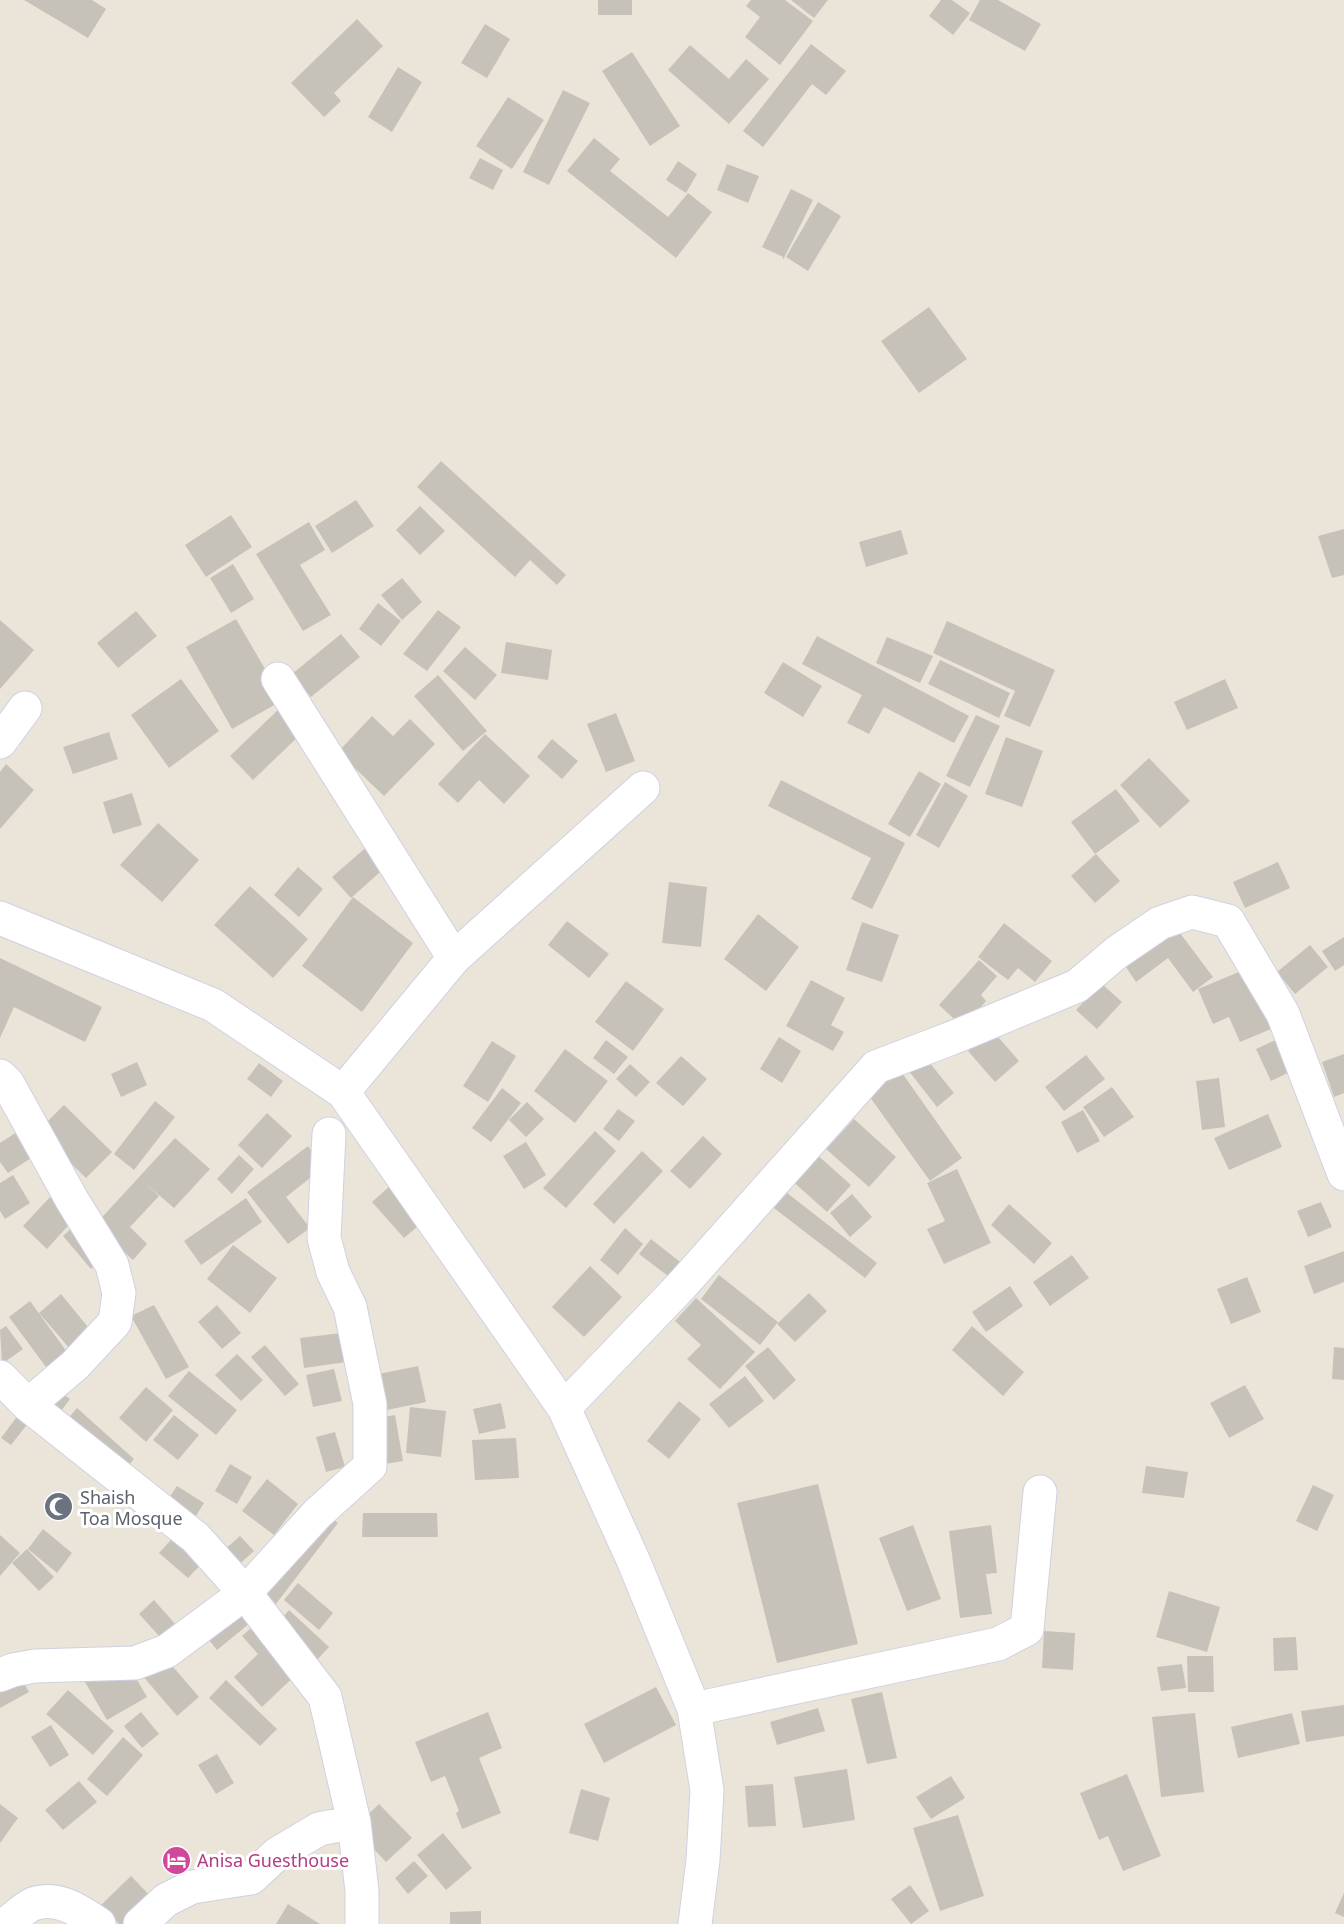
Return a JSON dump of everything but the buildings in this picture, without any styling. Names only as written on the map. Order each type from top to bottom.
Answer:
[{"type":"street","points":[[278,679],[454,958]]},
{"type":"street","points":[[0,742],[26,708]]},
{"type":"street","points":[[343,1092],[454,958],[643,788]]},
{"type":"street","points":[[564,1408],[682,1285],[876,1067],[1077,987],[1116,953],[1160,923],[1192,912],[1228,921],[1283,1014],[1344,1174]]},
{"type":"street","points":[[0,918],[213,1005],[343,1092],[564,1408],[634,1562],[694,1709],[707,1790],[703,1860],[695,1924]]},
{"type":"street","points":[[0,1076],[8,1084],[72,1200],[112,1265],[119,1293],[115,1322],[75,1365],[28,1405]]},
{"type":"street","points":[[0,1675],[35,1666],[135,1663],[167,1651],[245,1593],[317,1514],[370,1466],[368,1393],[350,1307],[333,1272],[324,1238],[329,1134]]},
{"type":"street","points":[[0,1377],[28,1405],[196,1538],[245,1593],[325,1697],[354,1822],[362,1891],[362,1924]]},
{"type":"street","points":[[694,1709],[998,1644],[1027,1629],[1040,1492]]},
{"type":"street","points":[[140,1924],[166,1900],[192,1887],[251,1878],[277,1854],[319,1829],[354,1822]]},
{"type":"street","points":[[6,1924],[31,1905],[50,1900],[78,1910],[99,1924]]},
{"type":"place","name":"Shaish Toa Mosque","points":[[59,1507]]},
{"type":"place","name":"Anisa Guesthouse","points":[[176,1860]]}]
